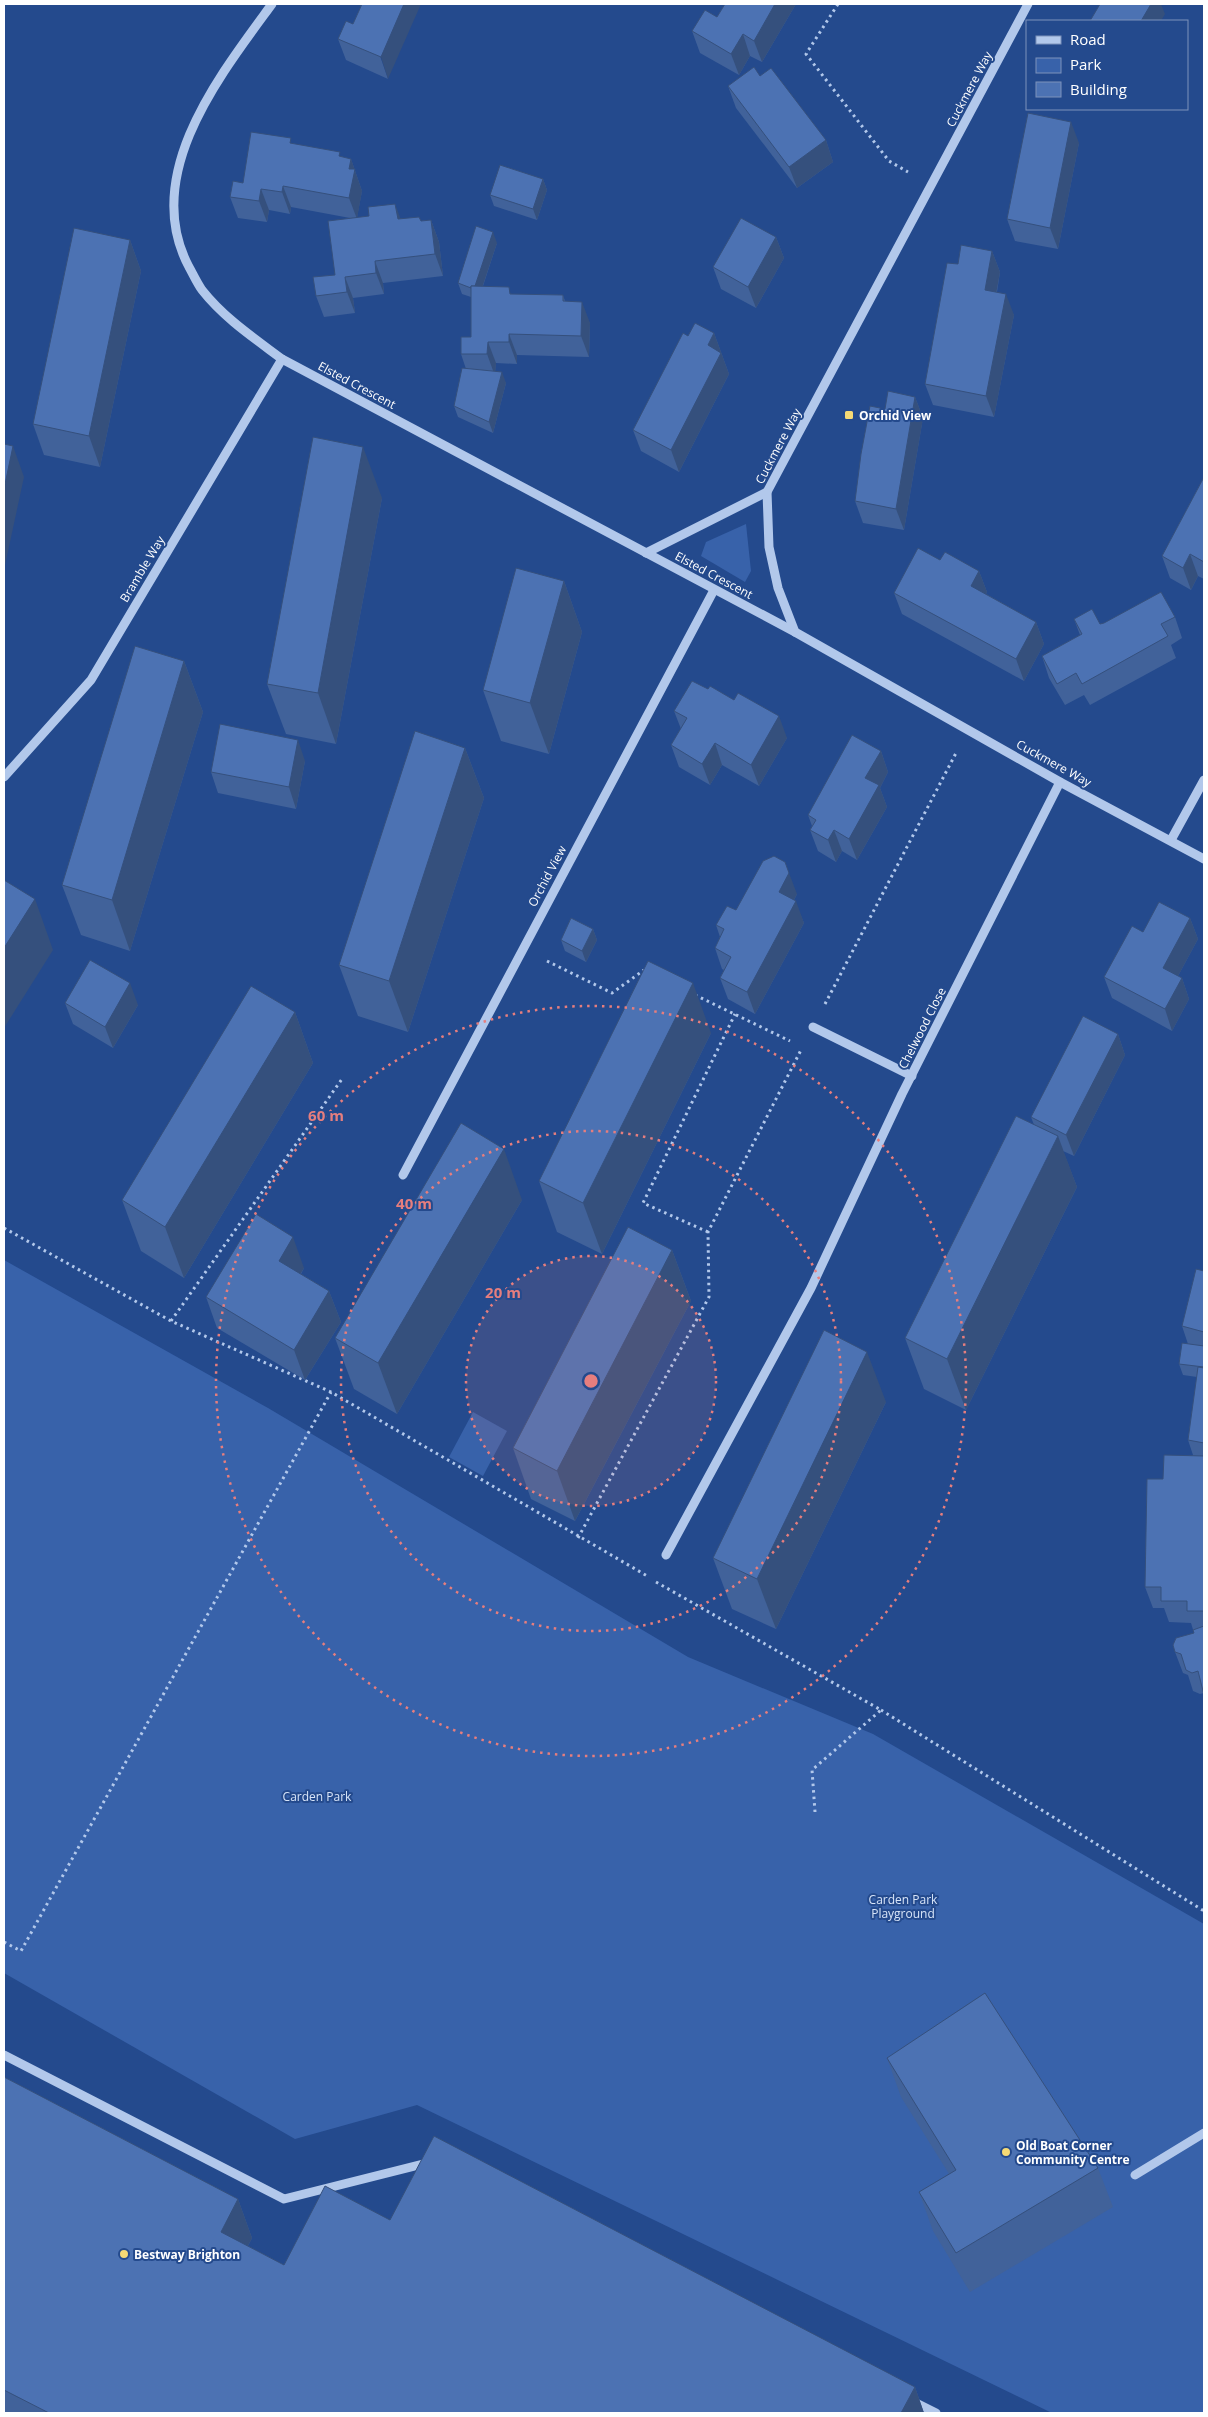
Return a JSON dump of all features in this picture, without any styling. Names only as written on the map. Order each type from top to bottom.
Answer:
[{"type":"street","name":"Elsted Crescent","points":[[272,4],[207,98],[193,125],[181,158],[175,194],[175,227],[184,257],[201,289],[225,316],[282,359],[795,632]]},
{"type":"street","name":"Cuckmere Way","points":[[1028,4],[767,492],[769,547],[778,588],[795,632],[1060,782],[1204,859]]},
{"type":"street","name":"Bramble Way","points":[[4,777],[91,680],[282,359]]},
{"type":"street","points":[[646,553],[767,492]]},
{"type":"street","name":"Orchid View","points":[[403,1175],[714,590]]},
{"type":"street","points":[[1170,840],[1204,780]]},
{"type":"street","name":"Chelwood Close","points":[[666,1555],[811,1288],[912,1076],[1060,782]]},
{"type":"street","points":[[813,1026],[912,1076]]},
{"type":"street","points":[[4,2056],[284,2199],[444,2159]]},
{"type":"street","points":[[1135,2175],[1204,2133]]},
{"type":"street","points":[[901,2395],[936,2413]]},
{"type":"path","points":[[838,4],[806,54],[889,162],[900,166]]},
{"type":"path","points":[[578,1538],[709,1297],[708,1232],[802,1046],[968,730]]},
{"type":"path","points":[[523,949],[612,993],[645,970]]},
{"type":"path","points":[[690,992],[802,1046]]},
{"type":"path","points":[[708,1232],[642,1203],[735,1014]]},
{"type":"path","points":[[171,1321],[342,1079]]},
{"type":"path","points":[[4,1228],[171,1321],[331,1392],[578,1538],[881,1710],[1204,1911]]},
{"type":"path","points":[[4,1942],[21,1951],[331,1392]]},
{"type":"path","points":[[815,1812],[812,1770],[881,1710]]},
{"type":"green space","points":[[746,524],[751,571],[745,582],[701,556],[706,542]]},
{"type":"green space","name":"Carden Park","points":[[4,1260],[268,1408],[688,1657],[873,1734],[1204,1924],[1204,2413],[1052,2413],[417,2105],[295,2139],[4,1973]]},
{"type":"green space","points":[[473,1412],[507,1431],[483,1476],[449,1457]]},
{"type":"building","points":[[362,4],[404,4],[381,57],[338,39],[346,21],[353,24]]},
{"type":"building","points":[[725,4],[775,4],[754,41],[743,34],[731,54],[692,31],[705,10],[717,17]]},
{"type":"building","points":[[1100,4],[1151,4],[1142,20],[1091,20]]},
{"type":"building","points":[[754,67],[760,76],[771,68],[826,140],[789,167],[728,86]]},
{"type":"building","points":[[1028,113],[1071,122],[1050,228],[1007,219]]},
{"type":"building","points":[[251,132],[291,138],[290,143],[340,152],[339,156],[351,159],[349,169],[355,169],[349,198],[283,186],[282,192],[261,189],[259,201],[230,197],[233,181],[243,183]]},
{"type":"building","points":[[500,165],[543,179],[533,209],[490,195]]},
{"type":"building","points":[[395,204],[398,219],[419,217],[421,221],[431,220],[435,254],[375,261],[376,273],[345,277],[347,292],[316,296],[313,277],[335,275],[328,221],[369,216],[368,207]]},
{"type":"building","points":[[741,218],[776,237],[748,287],[713,267]]},
{"type":"building","points":[[476,226],[493,232],[475,286],[471,286],[471,288],[458,283]]},
{"type":"building","points":[[74,228],[130,240],[89,436],[33,424]]},
{"type":"building","points":[[961,245],[992,251],[985,290],[1006,294],[986,396],[925,384],[947,263],[958,264]]},
{"type":"building","points":[[471,286],[509,287],[510,294],[563,295],[563,301],[582,302],[581,336],[509,334],[509,342],[488,342],[487,354],[461,354],[461,337],[471,337]]},
{"type":"building","points":[[695,323],[714,333],[708,345],[721,353],[671,450],[633,430],[683,333],[688,336]]},
{"type":"building","points":[[462,368],[502,372],[489,422],[454,406]]},
{"type":"building","points":[[888,391],[915,397],[896,509],[855,501],[870,406],[885,409]]},
{"type":"building","points":[[313,437],[363,447],[318,693],[267,684]]},
{"type":"building","points":[[4,444],[13,446],[4,489]]},
{"type":"building","points":[[1204,477],[1204,562],[1190,554],[1183,568],[1162,556]]},
{"type":"building","points":[[918,548],[940,560],[945,552],[979,571],[971,586],[1036,622],[1016,659],[894,593]]},
{"type":"building","points":[[516,568],[564,581],[530,703],[483,690]]},
{"type":"building","points":[[1161,592],[1175,617],[1161,624],[1168,636],[1082,684],[1076,673],[1057,684],[1042,656],[1082,634],[1074,619],[1092,609],[1100,624],[1104,623]]},
{"type":"building","points":[[135,646],[184,661],[112,900],[62,885]]},
{"type":"building","points":[[692,681],[708,689],[710,686],[734,700],[738,693],[779,716],[751,765],[715,743],[702,764],[671,745],[687,718],[674,711]]},
{"type":"building","points":[[220,724],[298,740],[289,787],[211,772]]},
{"type":"building","points":[[415,731],[465,748],[389,981],[339,965]]},
{"type":"building","points":[[852,735],[881,751],[865,778],[879,785],[849,839],[834,830],[828,840],[810,830],[816,820],[808,815]]},
{"type":"building","points":[[774,856],[785,862],[789,873],[779,892],[796,901],[747,992],[720,978],[731,957],[715,948],[724,929],[716,925],[727,906],[736,910],[763,861]]},
{"type":"building","points":[[4,880],[35,899],[4,948]]},
{"type":"building","points":[[1159,902],[1190,918],[1163,968],[1182,978],[1165,1009],[1104,977],[1132,926],[1143,932]]},
{"type":"building","points":[[571,918],[593,929],[582,951],[561,940]]},
{"type":"building","points":[[90,960],[130,983],[105,1027],[65,1003]]},
{"type":"building","points":[[648,961],[693,983],[583,1203],[539,1181]]},
{"type":"building","points":[[251,986],[295,1012],[165,1227],[122,1200]]},
{"type":"building","points":[[1083,1016],[1118,1034],[1066,1135],[1031,1117]]},
{"type":"building","points":[[1016,1116],[1058,1136],[947,1359],[905,1338]]},
{"type":"building","points":[[461,1123],[504,1149],[378,1363],[335,1338]]},
{"type":"building","points":[[256,1214],[293,1237],[279,1261],[329,1291],[294,1350],[206,1297]]},
{"type":"building","points":[[628,1227],[672,1250],[557,1471],[513,1448]]},
{"type":"building","points":[[1196,1269],[1204,1271],[1204,1332],[1182,1326]]},
{"type":"building","points":[[824,1330],[867,1352],[757,1579],[713,1558]]},
{"type":"building","points":[[1182,1343],[1204,1346],[1204,1367],[1179,1364]]},
{"type":"building","points":[[1198,1367],[1204,1368],[1204,1443],[1188,1440]]},
{"type":"building","points":[[1164,1455],[1204,1456],[1204,1611],[1187,1611],[1187,1601],[1161,1601],[1161,1587],[1145,1587],[1147,1479],[1163,1479]]},
{"type":"building","points":[[1204,1626],[1204,1695],[1198,1671],[1192,1673],[1186,1670],[1181,1654],[1175,1652],[1173,1645],[1176,1638],[1194,1633],[1193,1630]]},
{"type":"building","name":"Old Boat Corner Community Centre","points":[[985,1993],[1098,2168],[956,2253],[919,2192],[956,2170],[887,2058]]},
{"type":"building","points":[[4,2077],[238,2199],[221,2232],[284,2265],[325,2186],[390,2220],[434,2136],[915,2387],[901,2413],[49,2413],[4,2390]]},
{"type":"place","name":"Orchid View","points":[[849,415]]},
{"type":"place","name":"Old Boat Corner Community Centre","points":[[1006,2152]]},
{"type":"place","name":"Bestway Brighton","points":[[124,2254]]},
{"type":"park label","name":"Carden Park Playground","points":[[903,1906]]}]
